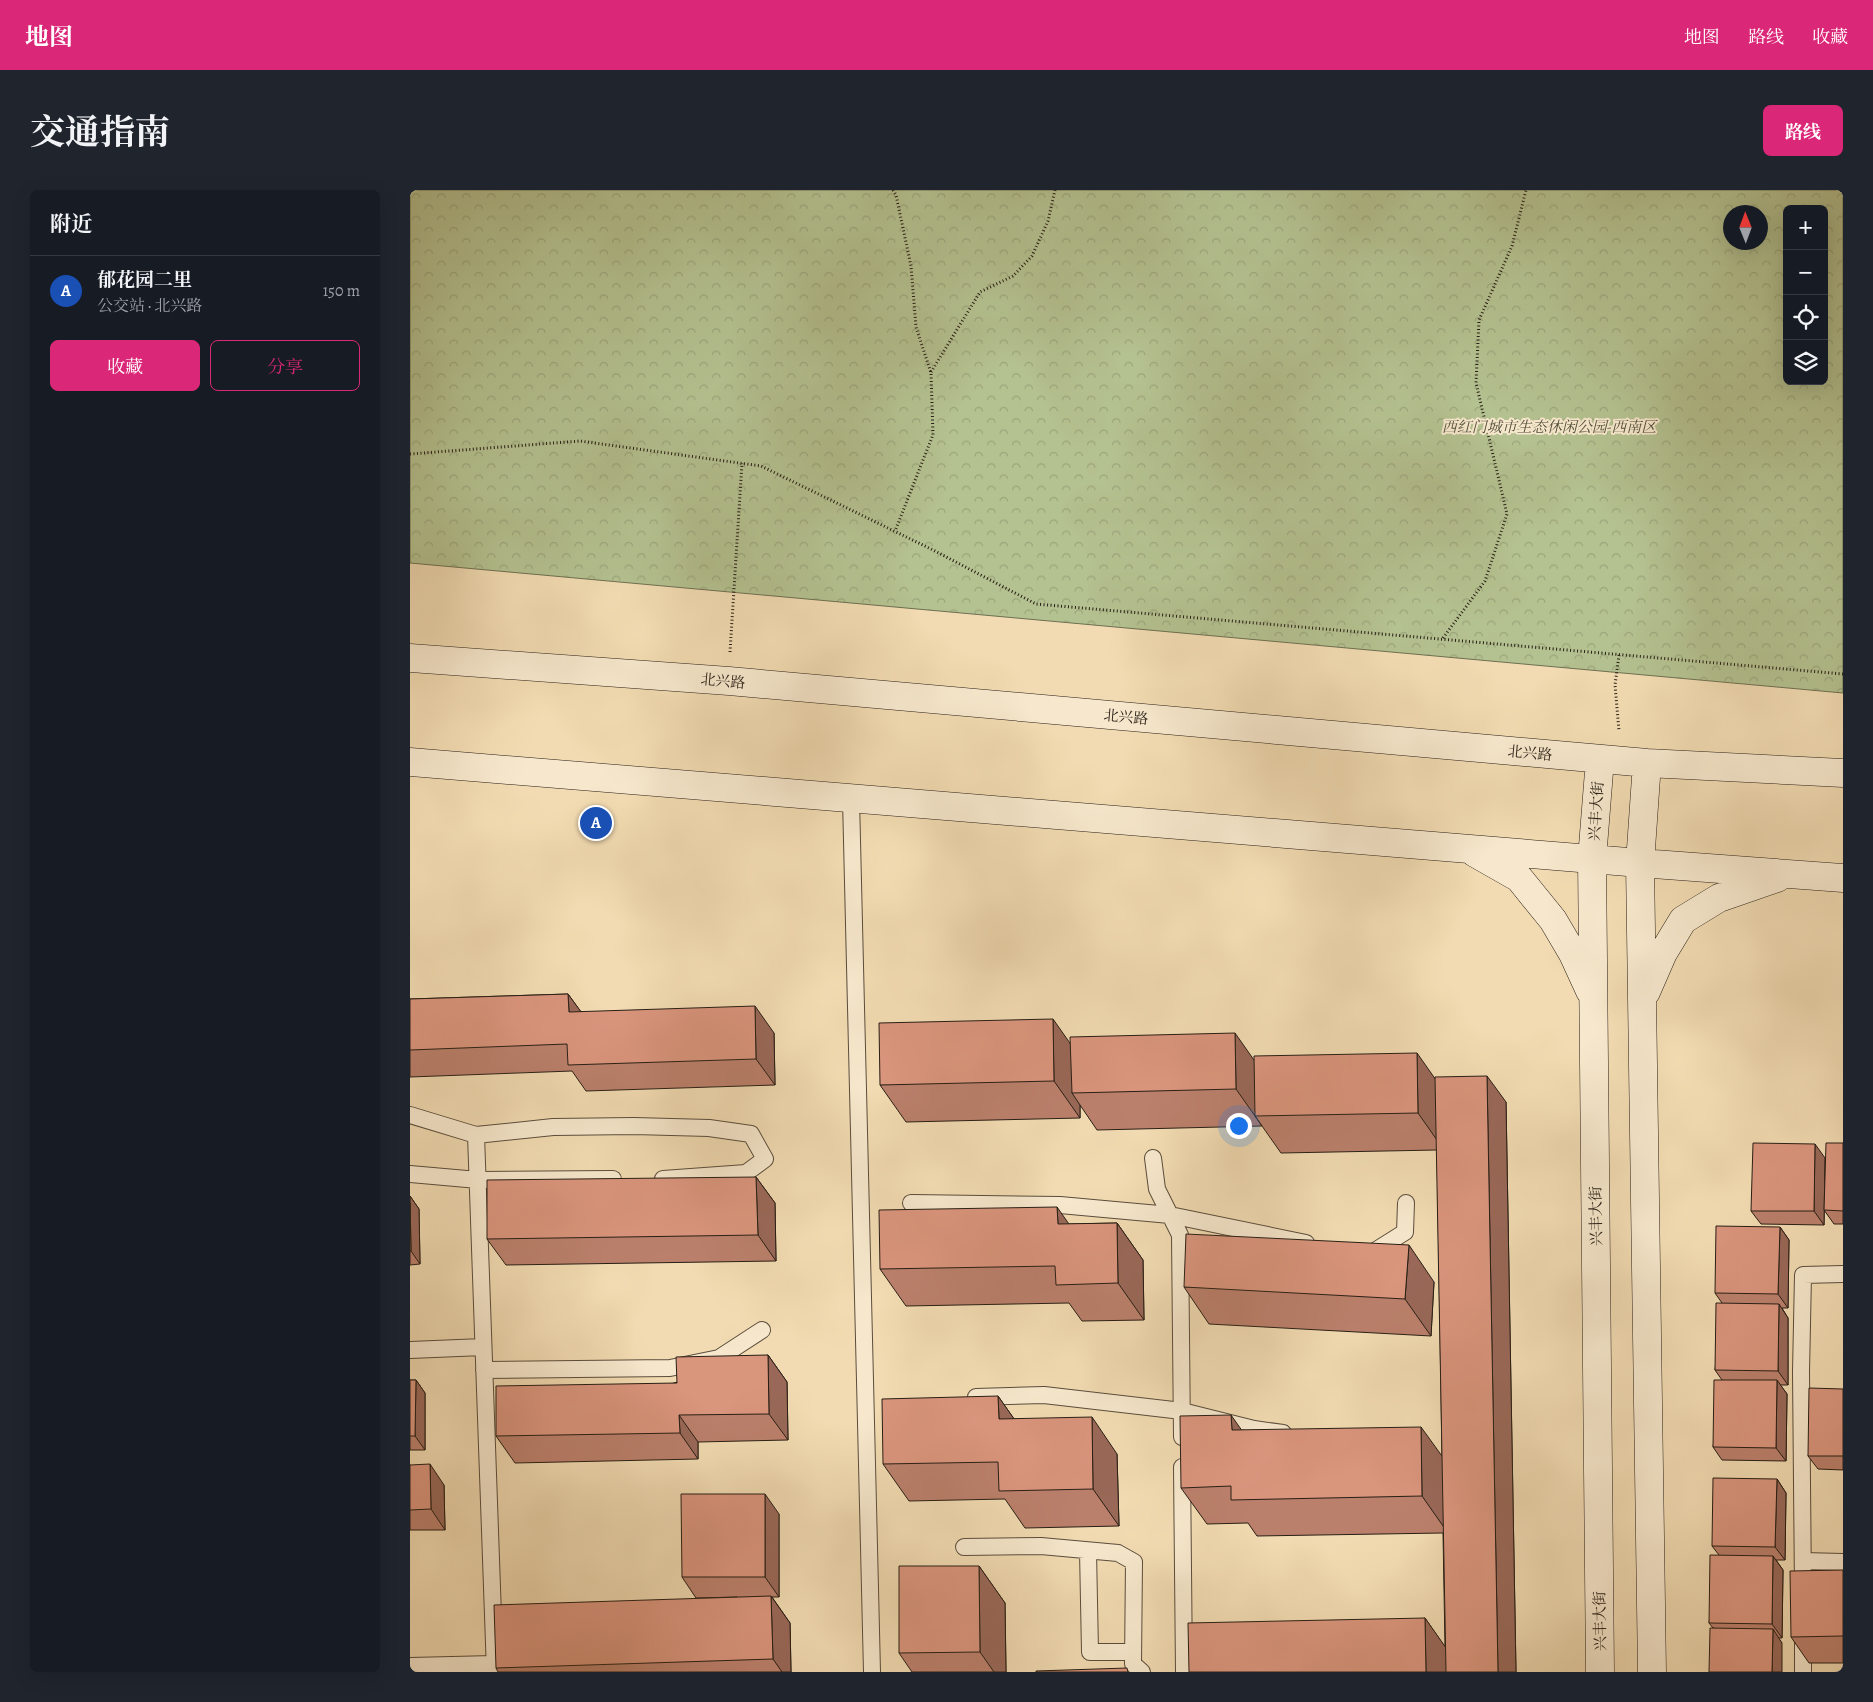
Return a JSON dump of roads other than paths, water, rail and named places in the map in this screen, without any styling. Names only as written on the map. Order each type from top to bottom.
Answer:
[{"type":"main road","name":"北兴路","points":[[410,658],[729,681],[1623,761],[1843,773]]},
{"type":"main road","name":"兴丰大街","points":[[1600,1672],[1592,859],[1623,761]]},
{"type":"main road","points":[[1623,761],[1640,863],[1652,1672]]},
{"type":"main road","points":[[410,762],[1843,878]]},
{"type":"main road","points":[[1467,849],[1519,878],[1553,920],[1573,954],[1593,998]]},
{"type":"main road","points":[[1642,1003],[1663,953],[1683,920],[1719,898],[1788,874]]},
{"type":"lane","points":[[851,799],[872,1672]]},
{"type":"lane","points":[[410,1115],[476,1135],[553,1127],[634,1126],[709,1128],[750,1134],[765,1159],[746,1173],[645,1180]]},
{"type":"lane","points":[[410,1666],[495,1668],[476,1135]]},
{"type":"lane","points":[[1153,1158],[1157,1189],[1180,1234],[1184,1672]]},
{"type":"lane","points":[[410,1174],[478,1180],[625,1180]]},
{"type":"lane","points":[[911,1203],[1060,1205],[1170,1215],[1324,1246]]},
{"type":"lane","points":[[1352,1251],[1370,1254],[1405,1232],[1406,1203]]},
{"type":"lane","points":[[1803,1672],[1801,1372],[1804,1274],[1843,1274]]},
{"type":"lane","points":[[484,1370],[670,1368],[718,1358],[762,1330]]},
{"type":"lane","points":[[410,1350],[484,1347]]},
{"type":"lane","points":[[956,1398],[1044,1396],[1182,1411],[1254,1429],[1301,1436]]},
{"type":"lane","points":[[964,1547],[1041,1546],[1118,1553],[1134,1562],[1133,1664],[1142,1672]]},
{"type":"lane","points":[[1088,1551],[1090,1652],[1133,1652]]},
{"type":"lane","points":[[1803,1561],[1843,1562]]},
{"type":"place","name":"郁花园二里","points":[[596,823]]},
{"type":"park label","name":"西红门城市生态休闲公园-西南区","points":[[1549,427]]}]
